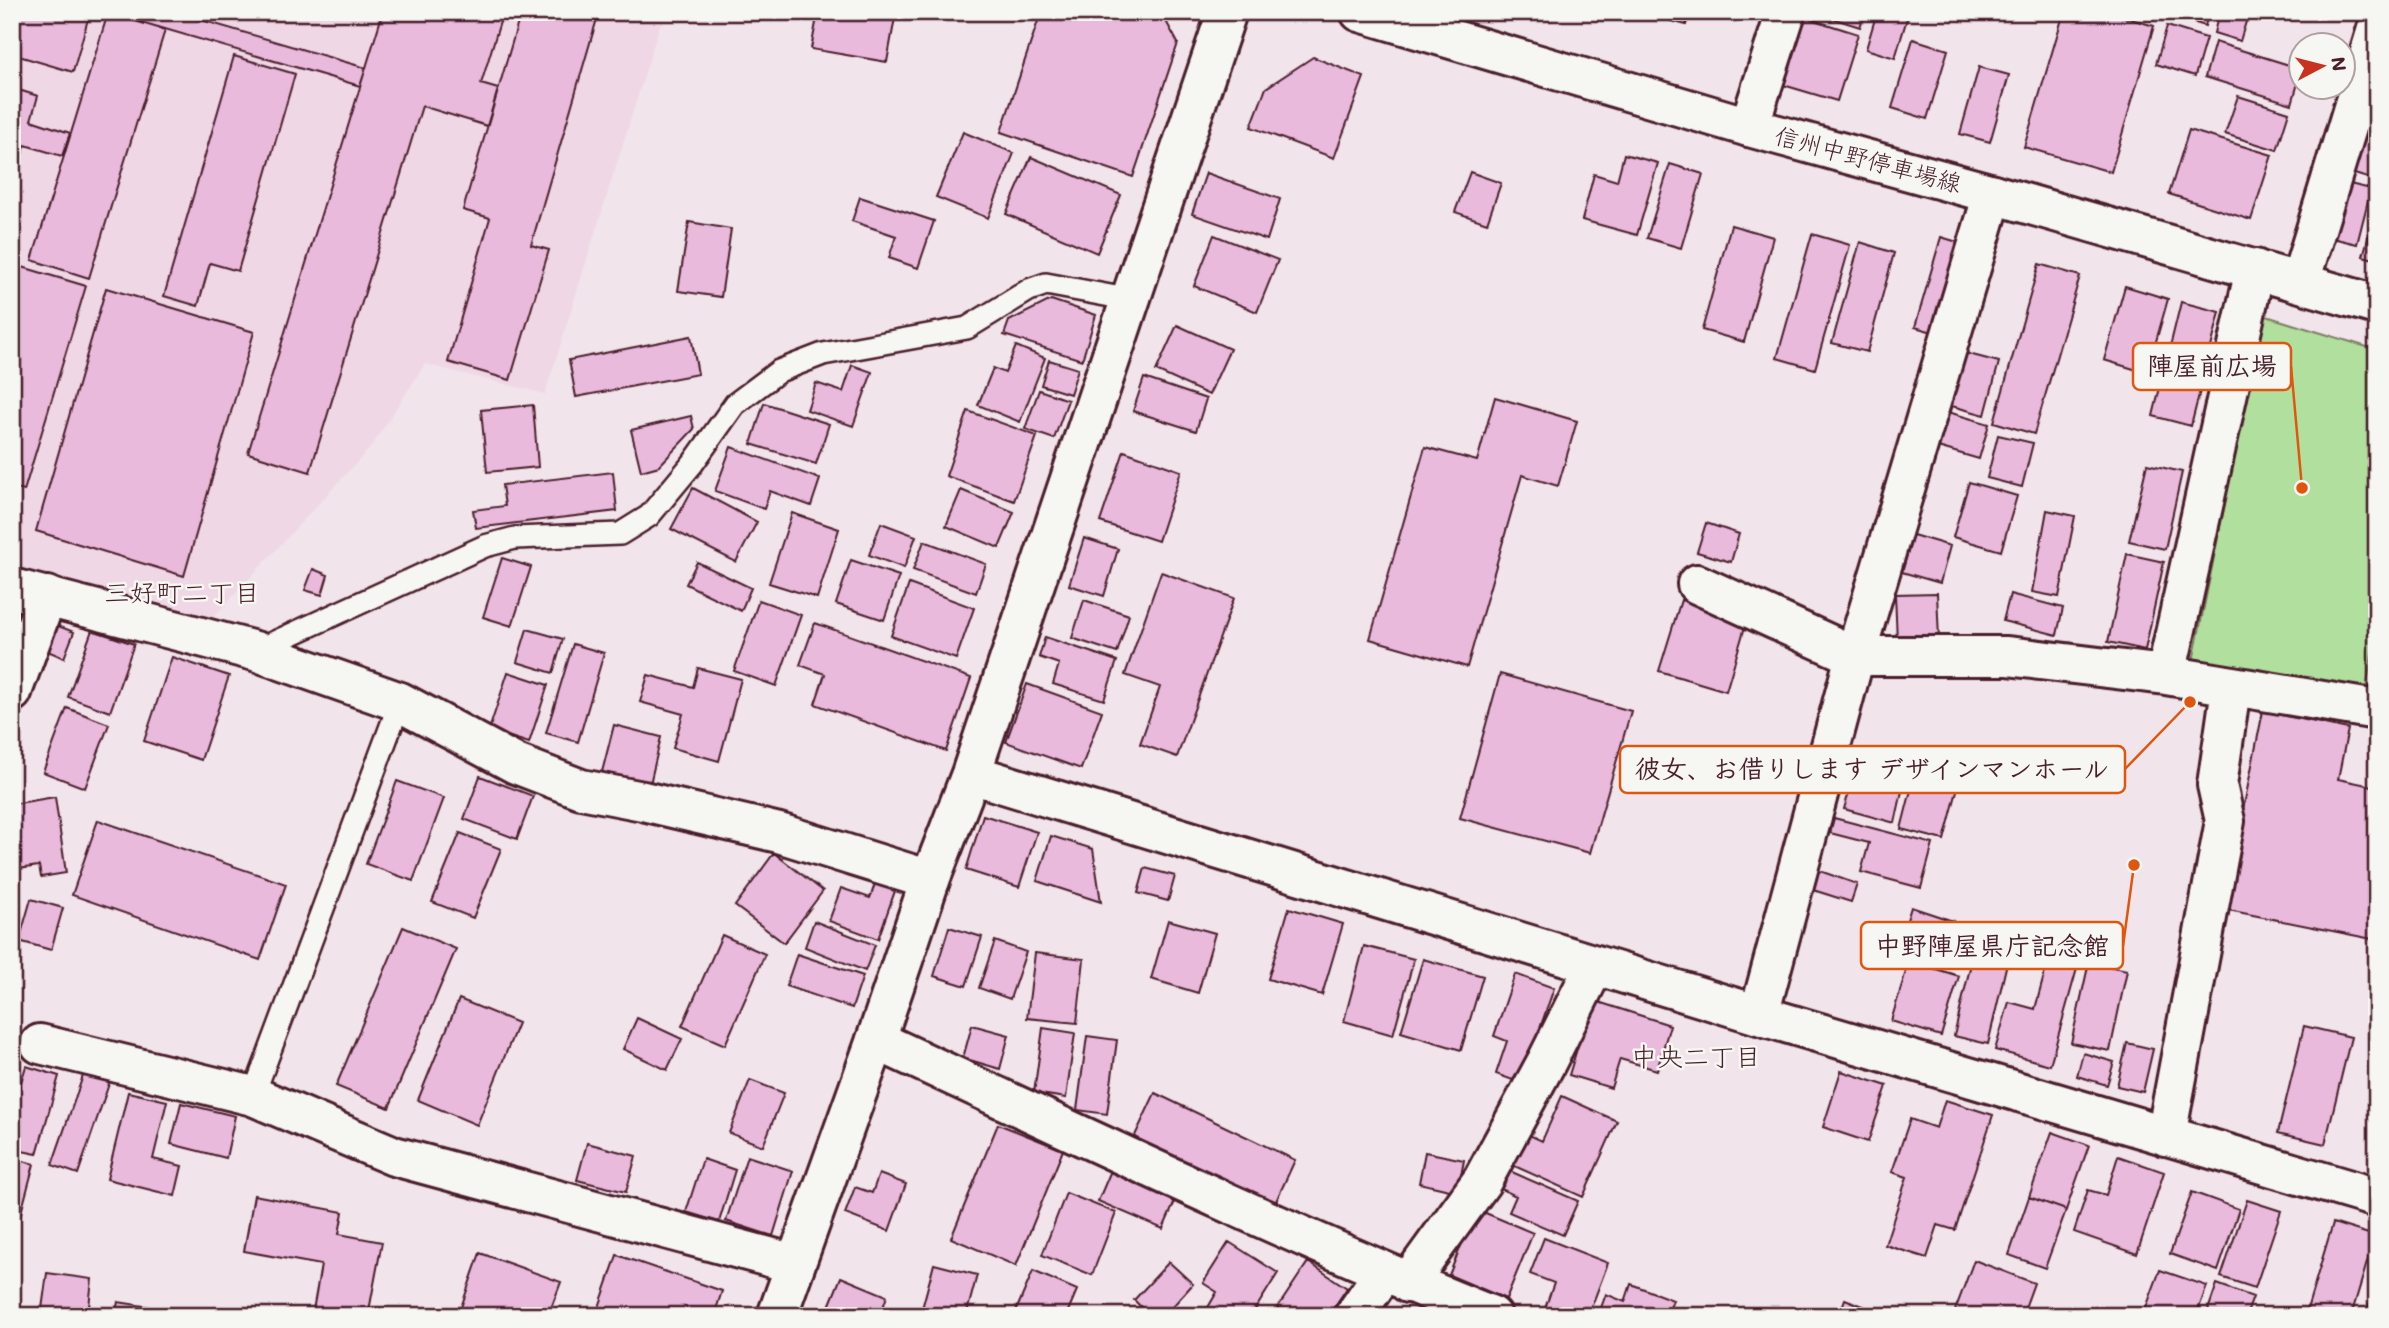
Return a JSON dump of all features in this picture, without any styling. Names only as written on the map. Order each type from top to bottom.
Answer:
[{"type":"street","points":[[784,1314],[795,1264],[876,1040],[930,880],[971,774],[1227,12]]},
{"type":"street","name":"信州中野停車場線","points":[[1360,12],[1749,127],[2377,305]]},
{"type":"street","points":[[1749,127],[1786,12]]},
{"type":"street","points":[[2300,282],[2377,29]]},
{"type":"street","points":[[1759,1015],[1855,656],[1993,194]]},
{"type":"street","points":[[2166,675],[2255,269]]},
{"type":"street","points":[[1697,584],[1855,656],[2007,656],[2166,675],[2231,688],[2377,710]]},
{"type":"street","points":[[12,692],[29,592],[255,651],[400,702],[516,764],[580,789],[779,833],[930,880]]},
{"type":"street","points":[[2166,1136],[2225,821],[2217,785],[2231,688]]},
{"type":"street","points":[[971,774],[1759,1015],[2377,1199]]},
{"type":"street","points":[[1354,1316],[1396,1277],[1482,1181],[1595,965]]},
{"type":"street","points":[[876,1040],[1142,1164],[1474,1312]]},
{"type":"street","points":[[40,1044],[253,1096],[394,1156],[795,1264]]},
{"type":"lane","points":[[255,651],[485,546],[515,538],[620,534],[649,516],[693,463],[735,404],[779,371],[823,354],[967,328],[1030,290],[1046,284],[1132,300]]},
{"type":"lane","points":[[253,1096],[400,702]]},
{"type":"shaded area","points":[[12,12],[664,12],[545,394],[425,364],[371,447],[196,636],[12,588]]},
{"type":"green space","points":[[2263,315],[2377,350],[2377,627],[2365,694],[2192,666]]},
{"type":"building","points":[[12,12],[90,12],[73,72],[12,54]]},
{"type":"building","points":[[107,12],[174,12],[366,68],[360,86]]},
{"type":"building","points":[[383,12],[503,12],[481,84],[498,89],[487,126],[422,106],[310,472],[248,453]]},
{"type":"building","points":[[521,12],[599,12],[531,245],[549,250],[510,380],[448,362],[490,218],[463,210]]},
{"type":"building","points":[[818,12],[896,12],[887,62],[811,49]]},
{"type":"building","points":[[1041,12],[1063,17],[1064,12],[1161,12],[1178,43],[1133,177],[1001,132]]},
{"type":"building","points":[[1654,12],[1689,12],[1686,25],[1653,16]]},
{"type":"building","points":[[1827,12],[1865,12],[1860,27],[1825,16]]},
{"type":"building","points":[[1877,12],[1909,12],[1895,58],[1866,49]]},
{"type":"building","points":[[2064,12],[2108,12],[2154,26],[2111,172],[2024,147]]},
{"type":"building","points":[[2161,12],[2209,12],[2205,26]]},
{"type":"building","points":[[2219,12],[2249,12],[2240,41],[2214,33]]},
{"type":"building","points":[[108,13],[165,30],[89,278],[32,260]]},
{"type":"building","points":[[1801,16],[1858,34],[1837,101],[1780,84]]},
{"type":"building","points":[[2167,26],[2206,38],[2195,76],[2156,64]]},
{"type":"building","points":[[1913,39],[1948,50],[1927,119],[1892,108]]},
{"type":"building","points":[[2215,42],[2288,65],[2288,102],[2292,104],[2205,77]]},
{"type":"building","points":[[234,56],[295,74],[238,271],[210,263],[198,306],[164,296]]},
{"type":"building","points":[[1313,57],[1364,77],[1334,158],[1251,127],[1266,88]]},
{"type":"building","points":[[1979,67],[2009,75],[1990,142],[1960,134]]},
{"type":"building","points":[[12,88],[38,96],[31,120],[70,133],[62,156],[25,145],[12,186]]},
{"type":"building","points":[[2238,96],[2289,112],[2277,150],[2225,134]]},
{"type":"building","points":[[2364,117],[2377,121],[2377,181],[2348,172]]},
{"type":"building","points":[[2189,130],[2272,155],[2251,220],[2169,194]]},
{"type":"building","points":[[963,132],[1014,153],[988,218],[936,197]]},
{"type":"building","points":[[1624,154],[1658,163],[1637,235],[1582,220],[1594,174],[1617,181]]},
{"type":"building","points":[[1031,157],[1121,195],[1097,253],[1006,214]]},
{"type":"building","points":[[1670,164],[1703,174],[1681,248],[1647,238]]},
{"type":"building","points":[[1470,172],[1501,183],[1487,223],[1455,212]]},
{"type":"building","points":[[1206,173],[1280,199],[1267,240],[1192,214]]},
{"type":"building","points":[[2341,182],[2371,189],[2357,244],[2328,237]]},
{"type":"building","points":[[860,197],[934,221],[918,268],[889,258],[896,236],[852,221]]},
{"type":"building","points":[[2377,206],[2377,260],[2363,256]]},
{"type":"building","points":[[689,222],[731,229],[721,297],[678,291]]},
{"type":"building","points":[[1731,225],[1773,237],[1744,342],[1702,330]]},
{"type":"building","points":[[1812,234],[1850,245],[1815,369],[1777,358]]},
{"type":"building","points":[[1214,235],[1278,260],[1257,312],[1194,286]]},
{"type":"building","points":[[1941,237],[1964,244],[1940,334],[1915,327]]},
{"type":"building","points":[[1860,242],[1894,253],[1867,352],[1832,343]]},
{"type":"building","points":[[12,264],[86,286],[24,491],[12,487]]},
{"type":"building","points":[[2039,264],[2080,276],[2034,434],[1994,422]]},
{"type":"building","points":[[2125,286],[2168,299],[2147,373],[2104,360]]},
{"type":"building","points":[[106,288],[254,332],[184,576],[36,531]]},
{"type":"building","points":[[1051,300],[1096,315],[1082,360],[1004,335],[1009,321]]},
{"type":"building","points":[[2181,302],[2220,312],[2191,426],[2153,416]]},
{"type":"building","points":[[1177,325],[1230,349],[1209,395],[1156,371]]},
{"type":"building","points":[[691,336],[698,374],[576,397],[569,360]]},
{"type":"building","points":[[1016,346],[1045,358],[1020,422],[978,405],[993,368],[1005,373]]},
{"type":"building","points":[[1961,352],[1999,362],[1985,415],[1948,405]]},
{"type":"building","points":[[1049,360],[1078,369],[1070,394],[1041,385]]},
{"type":"building","points":[[852,365],[872,372],[853,426],[807,410],[816,383],[843,392]]},
{"type":"building","points":[[1144,378],[1206,399],[1196,431],[1133,411]]},
{"type":"building","points":[[1039,390],[1068,400],[1054,439],[1025,429]]},
{"type":"building","points":[[1495,397],[1577,421],[1558,486],[1522,475],[1467,667],[1370,639],[1425,447],[1477,461]]},
{"type":"building","points":[[764,403],[829,424],[816,464],[751,444]]},
{"type":"building","points":[[533,405],[538,467],[487,472],[481,410]]},
{"type":"building","points":[[1941,410],[1989,424],[1979,459],[1931,445]]},
{"type":"building","points":[[968,411],[1037,436],[1014,501],[946,476]]},
{"type":"building","points":[[691,416],[694,429],[659,466],[641,471],[631,430]]},
{"type":"building","points":[[1998,435],[2033,443],[2022,487],[1987,478]]},
{"type":"building","points":[[731,447],[820,479],[811,506],[770,491],[764,509],[715,491]]},
{"type":"building","points":[[1124,451],[1181,471],[1158,541],[1100,522]]},
{"type":"building","points":[[2147,464],[2182,472],[2165,549],[2129,541]]},
{"type":"building","points":[[613,472],[617,511],[476,528],[473,510],[505,506],[502,485]]},
{"type":"building","points":[[1969,482],[2017,496],[2001,551],[1953,537]]},
{"type":"building","points":[[693,488],[757,522],[736,562],[671,529]]},
{"type":"building","points":[[961,490],[1014,512],[999,548],[946,526]]},
{"type":"building","points":[[2047,510],[2075,516],[2059,597],[2032,592]]},
{"type":"building","points":[[792,513],[839,529],[817,598],[769,583]]},
{"type":"building","points":[[881,523],[916,536],[904,568],[869,555]]},
{"type":"building","points":[[1706,523],[1739,534],[1731,562],[1697,552]]},
{"type":"building","points":[[1913,535],[1950,546],[1940,583],[1902,572]]},
{"type":"building","points":[[1084,538],[1118,549],[1104,596],[1069,585]]},
{"type":"building","points":[[924,541],[986,564],[976,593],[913,570]]},
{"type":"building","points":[[2127,554],[2164,562],[2145,650],[2108,642]]},
{"type":"building","points":[[502,558],[531,567],[512,626],[483,617]]},
{"type":"building","points":[[851,560],[899,576],[884,620],[836,604]]},
{"type":"building","points":[[697,562],[751,588],[741,611],[686,584]]},
{"type":"building","points":[[313,569],[328,575],[322,595],[305,590]]},
{"type":"building","points":[[1161,572],[1234,598],[1177,757],[1140,744],[1160,687],[1125,675]]},
{"type":"building","points":[[909,584],[974,608],[956,659],[891,636]]},
{"type":"building","points":[[1937,593],[1939,640],[1897,641],[1895,594]]},
{"type":"building","points":[[2010,594],[2063,608],[2057,635],[2003,621]]},
{"type":"building","points":[[759,600],[801,615],[776,686],[734,671]]},
{"type":"building","points":[[1084,600],[1129,615],[1117,653],[1072,638]]},
{"type":"building","points":[[1681,600],[1747,620],[1726,691],[1659,671]]},
{"type":"building","points":[[815,623],[971,678],[946,751],[815,704],[825,674],[800,665]]},
{"type":"building","points":[[53,624],[74,632],[64,658],[43,649]]},
{"type":"building","points":[[527,629],[563,639],[553,673],[517,662]]},
{"type":"building","points":[[92,630],[134,644],[110,712],[68,697]]},
{"type":"building","points":[[1045,637],[1117,661],[1104,700],[1053,684],[1059,664],[1039,657]]},
{"type":"building","points":[[573,644],[604,653],[578,742],[546,733]]},
{"type":"building","points":[[172,657],[229,676],[201,760],[144,741]]},
{"type":"building","points":[[698,668],[741,679],[719,761],[673,748],[683,714],[640,702],[648,675],[693,687]]},
{"type":"building","points":[[508,672],[548,685],[529,743],[489,730]]},
{"type":"building","points":[[1500,674],[1631,711],[1590,853],[1460,818]]},
{"type":"building","points":[[1027,684],[1102,711],[1081,769],[1006,742]]},
{"type":"building","points":[[67,708],[109,724],[85,788],[43,772]]},
{"type":"building","points":[[2263,711],[2348,729],[2338,779],[2377,787],[2377,940],[2223,909]]},
{"type":"building","points":[[614,725],[661,737],[650,784],[602,772]]},
{"type":"building","points":[[1871,759],[1959,783],[1944,840],[1901,829],[1912,786],[1867,774]]},
{"type":"building","points":[[480,776],[533,796],[517,839],[464,819]]},
{"type":"building","points":[[1853,778],[1902,791],[1895,823],[1844,809]]},
{"type":"building","points":[[397,781],[444,798],[413,881],[366,864]]},
{"type":"building","points":[[55,797],[66,873],[41,877],[39,866],[18,869],[12,833],[12,804]]},
{"type":"building","points":[[983,815],[1037,832],[1019,887],[966,870]]},
{"type":"building","points":[[1834,818],[1933,844],[1921,888],[1861,872],[1869,843],[1830,833]]},
{"type":"building","points":[[98,820],[286,884],[260,960],[72,895]]},
{"type":"building","points":[[460,833],[501,849],[473,918],[432,902]]},
{"type":"building","points":[[1051,836],[1093,849],[1101,902],[1037,881]]},
{"type":"building","points":[[774,853],[823,891],[784,943],[735,906]]},
{"type":"building","points":[[1145,868],[1175,876],[1168,901],[1138,893]]},
{"type":"building","points":[[1817,870],[1857,884],[1851,902],[1810,889]]},
{"type":"building","points":[[876,881],[896,888],[878,939],[829,921],[841,888],[870,898]]},
{"type":"building","points":[[31,899],[63,908],[51,950],[19,941]]},
{"type":"building","points":[[1911,907],[1953,921],[1939,963],[1898,949]]},
{"type":"building","points":[[1289,908],[1343,924],[1322,995],[1268,979]]},
{"type":"building","points":[[1168,920],[1215,933],[1198,993],[1151,979]]},
{"type":"building","points":[[814,921],[875,945],[865,971],[805,947]]},
{"type":"building","points":[[403,927],[456,949],[389,1108],[336,1086]]},
{"type":"building","points":[[949,927],[982,937],[966,986],[934,976]]},
{"type":"building","points":[[1979,929],[2013,937],[1988,1044],[1954,1036]]},
{"type":"building","points":[[722,935],[765,954],[725,1045],[682,1026]]},
{"type":"building","points":[[995,941],[1026,952],[1010,999],[979,988]]},
{"type":"building","points":[[1364,946],[1414,959],[1393,1035],[1344,1021]]},
{"type":"building","points":[[1035,953],[1084,959],[1077,1023],[1027,1018]]},
{"type":"building","points":[[797,954],[863,976],[852,1008],[786,986]]},
{"type":"building","points":[[2049,957],[2078,965],[2050,1065],[1995,1050],[2009,1002],[2035,1009]]},
{"type":"building","points":[[1423,959],[1483,976],[1461,1050],[1401,1032]]},
{"type":"building","points":[[1909,961],[1959,976],[1941,1036],[1891,1021]]},
{"type":"building","points":[[2089,962],[2127,970],[2110,1051],[2071,1043]]},
{"type":"building","points":[[1515,974],[1554,988],[1521,1083],[1496,1074],[1507,1041],[1494,1036]]},
{"type":"building","points":[[459,999],[518,1023],[477,1125],[418,1100]]},
{"type":"building","points":[[1592,1000],[1670,1025],[1657,1070],[1620,1059],[1611,1088],[1569,1075]]},
{"type":"building","points":[[637,1018],[682,1039],[667,1070],[623,1049]]},
{"type":"building","points":[[972,1025],[1009,1035],[1000,1069],[963,1058]]},
{"type":"building","points":[[2304,1026],[2351,1037],[2325,1144],[2278,1133]]},
{"type":"building","points":[[1043,1028],[1075,1033],[1066,1098],[1034,1093]]},
{"type":"building","points":[[1087,1036],[1117,1040],[1107,1114],[1077,1110]]},
{"type":"building","points":[[2127,1043],[2153,1049],[2143,1092],[2117,1086]]},
{"type":"building","points":[[2083,1053],[2114,1062],[2107,1085],[2077,1076]]},
{"type":"building","points":[[26,1066],[59,1076],[37,1154],[12,1149],[12,1112]]},
{"type":"building","points":[[85,1070],[111,1078],[78,1174],[52,1165]]},
{"type":"building","points":[[1841,1071],[1887,1086],[1868,1142],[1823,1127]]},
{"type":"building","points":[[750,1080],[784,1093],[763,1146],[729,1133]]},
{"type":"building","points":[[128,1092],[167,1101],[153,1159],[182,1166],[175,1196],[107,1179]]},
{"type":"building","points":[[1155,1093],[1295,1160],[1272,1210],[1132,1142]]},
{"type":"building","points":[[1562,1096],[1617,1121],[1583,1197],[1508,1163],[1523,1132],[1542,1141]]},
{"type":"building","points":[[1945,1100],[1993,1115],[1955,1230],[1938,1225],[1927,1258],[1885,1245],[1907,1177],[1892,1172],[1910,1119],[1936,1128]]},
{"type":"building","points":[[181,1103],[235,1116],[226,1158],[171,1144]]},
{"type":"building","points":[[998,1124],[1063,1150],[1016,1266],[951,1238]]},
{"type":"building","points":[[2052,1132],[2089,1145],[2066,1210],[2029,1197]]},
{"type":"building","points":[[587,1143],[636,1156],[626,1192],[577,1180]]},
{"type":"building","points":[[1425,1152],[1464,1160],[1458,1192],[1419,1183]]},
{"type":"building","points":[[747,1156],[793,1171],[773,1236],[726,1221]]},
{"type":"building","points":[[2118,1156],[2164,1172],[2137,1254],[2074,1232],[2088,1190],[2106,1195]]},
{"type":"building","points":[[12,1158],[34,1164],[13,1243],[12,1243]]},
{"type":"building","points":[[703,1159],[735,1170],[719,1222],[686,1212]]},
{"type":"building","points":[[1112,1168],[1177,1197],[1163,1229],[1098,1201]]},
{"type":"building","points":[[1505,1169],[1578,1201],[1563,1235],[1509,1212],[1516,1196],[1497,1187]]},
{"type":"building","points":[[879,1174],[906,1184],[889,1231],[845,1214],[855,1187],[872,1193]]},
{"type":"building","points":[[2192,1192],[2239,1209],[2218,1271],[2170,1254]]},
{"type":"building","points":[[1066,1193],[1116,1213],[1092,1275],[1042,1255]]},
{"type":"building","points":[[254,1195],[343,1212],[339,1234],[382,1242],[368,1316],[312,1316],[321,1265],[244,1251]]},
{"type":"building","points":[[2029,1197],[2066,1210],[2045,1268],[2009,1255]]},
{"type":"building","points":[[2247,1200],[2281,1211],[2255,1288],[2221,1277]]},
{"type":"building","points":[[1476,1209],[1533,1233],[1506,1299],[1449,1275]]},
{"type":"building","points":[[2333,1223],[2375,1236],[2351,1316],[2305,1316]]},
{"type":"building","points":[[1544,1238],[1608,1263],[1588,1316],[1543,1314],[1554,1283],[1530,1274]]},
{"type":"building","points":[[1229,1242],[1278,1273],[1251,1316],[1203,1316],[1217,1292],[1203,1283]]},
{"type":"building","points":[[480,1253],[561,1282],[548,1316],[458,1316]]},
{"type":"building","points":[[617,1255],[722,1291],[714,1316],[596,1316]]},
{"type":"building","points":[[1974,1260],[2034,1283],[2022,1316],[1953,1316]]},
{"type":"building","points":[[1169,1262],[1193,1284],[1164,1316],[1150,1316],[1134,1300]]},
{"type":"building","points":[[1308,1262],[1347,1288],[1328,1316],[1284,1316],[1276,1310]]},
{"type":"building","points":[[934,1264],[977,1275],[966,1316],[920,1316]]},
{"type":"building","points":[[2160,1270],[2207,1286],[2196,1316],[2143,1316]]},
{"type":"building","points":[[1033,1271],[1077,1290],[1066,1316],[1021,1316],[1015,1313]]},
{"type":"building","points":[[47,1273],[92,1279],[88,1316],[41,1316]]},
{"type":"building","points":[[841,1277],[887,1296],[880,1316],[846,1316],[828,1309]]},
{"type":"building","points":[[1631,1284],[1673,1300],[1667,1316],[1598,1316],[1606,1294],[1625,1302]]},
{"type":"building","points":[[2217,1284],[2253,1297],[2246,1316],[2206,1316]]},
{"type":"building","points":[[2377,1286],[2377,1316],[2364,1316]]},
{"type":"building","points":[[1845,1299],[1889,1316],[1839,1316]]},
{"type":"building","points":[[118,1302],[157,1308],[155,1316],[115,1316]]},
{"type":"place","name":"陣屋前広場","points":[[2302,488]]},
{"type":"place","name":"彼女、お借りします デザインマンホール","points":[[2190,702]]},
{"type":"place","name":"中野陣屋県庁記念館","points":[[2134,865]]},
{"type":"district","name":"三好町二丁目","points":[[182,593]]},
{"type":"district","name":"中央二丁目","points":[[1696,1057]]}]
